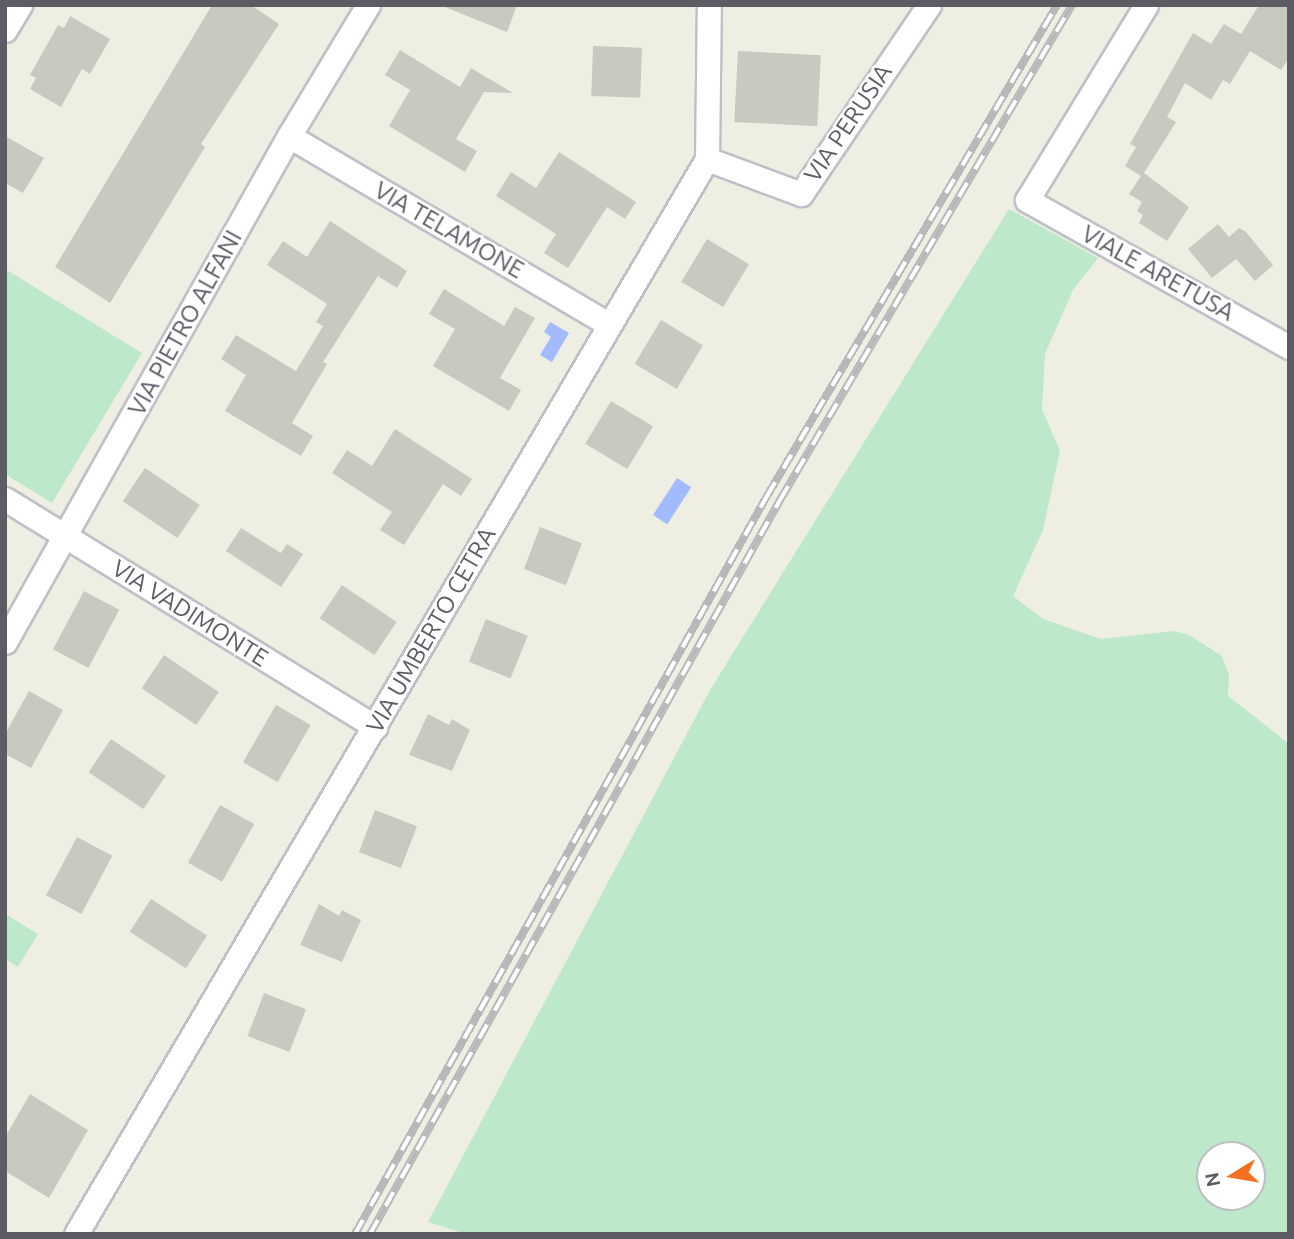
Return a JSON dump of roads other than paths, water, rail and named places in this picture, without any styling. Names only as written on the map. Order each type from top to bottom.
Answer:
[{"type":"street","points":[[5,30],[19,5]]},
{"type":"street","name":"VIA PIETRO ALFANI","points":[[5,642],[289,136],[368,5]]},
{"type":"street","points":[[707,159],[709,5]]},
{"type":"street","name":"VIA PERUSIA","points":[[707,159],[800,194],[929,5]]},
{"type":"street","name":"VIALE ARETUSA","points":[[1146,5],[1027,200],[1289,347]]},
{"type":"street","name":"VIA TELAMONE","points":[[289,136],[608,324]]},
{"type":"street","name":"VIA UMBERTO CETRA","points":[[76,1234],[707,159]]},
{"type":"street","name":"VIA VADIMONTE","points":[[5,499],[375,727]]},
{"type":"water","points":[[550,322],[569,333],[552,362],[540,355],[551,337],[544,332]]},
{"type":"water","points":[[677,478],[691,487],[667,524],[653,515]]},
{"type":"railway","points":[[355,1234],[767,496],[1057,5]]},
{"type":"railway","points":[[370,1234],[780,500],[1072,5]]}]
